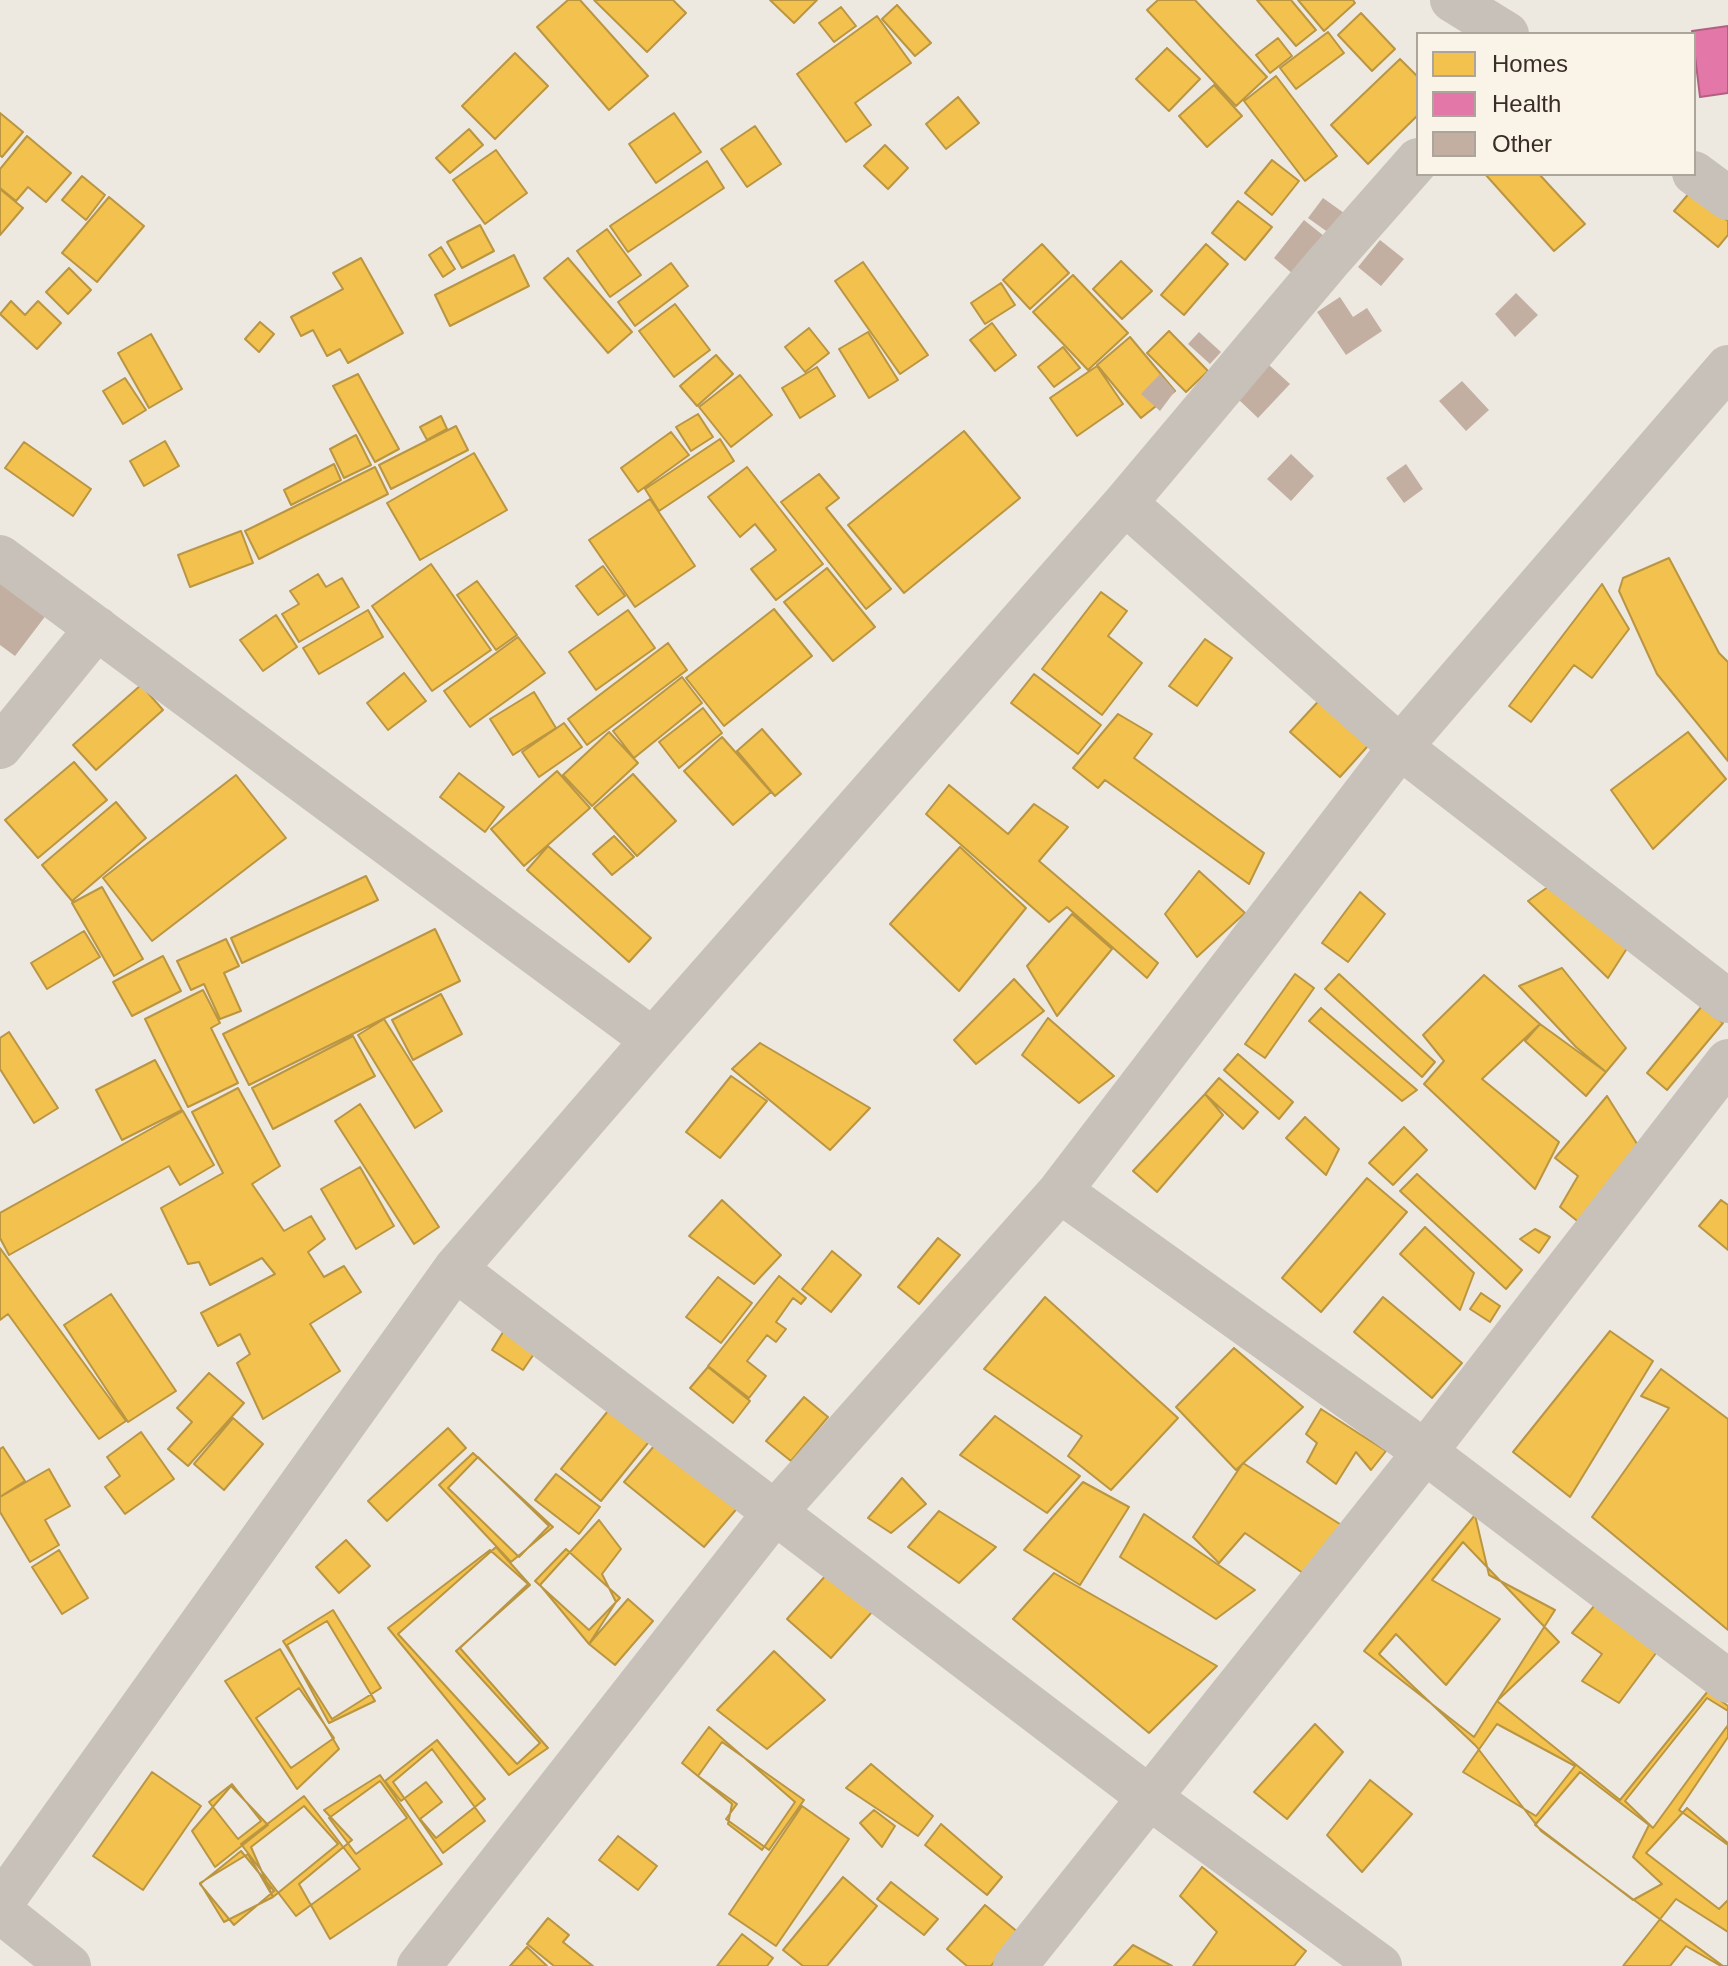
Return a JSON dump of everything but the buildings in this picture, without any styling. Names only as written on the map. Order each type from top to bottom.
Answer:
[{"type":"street","points":[[1452,0],[1504,32]]},
{"type":"street","points":[[0,1905],[455,1269],[1125,503],[1416,162]]},
{"type":"street","points":[[1696,174],[1728,198]]},
{"type":"street","points":[[419,1966],[776,1511],[1060,1191],[1400,747],[1728,367]]},
{"type":"street","points":[[1125,503],[1400,747],[1728,1001]]},
{"type":"street","points":[[0,557],[653,1040]]},
{"type":"street","points":[[0,747],[97,628]]},
{"type":"street","points":[[1015,1966],[1425,1452],[1728,1061]]},
{"type":"street","points":[[1060,1191],[1425,1452],[1728,1681]]},
{"type":"street","points":[[455,1269],[1150,1798],[1380,1966]]},
{"type":"street","points":[[0,1911],[69,1966]]}]
